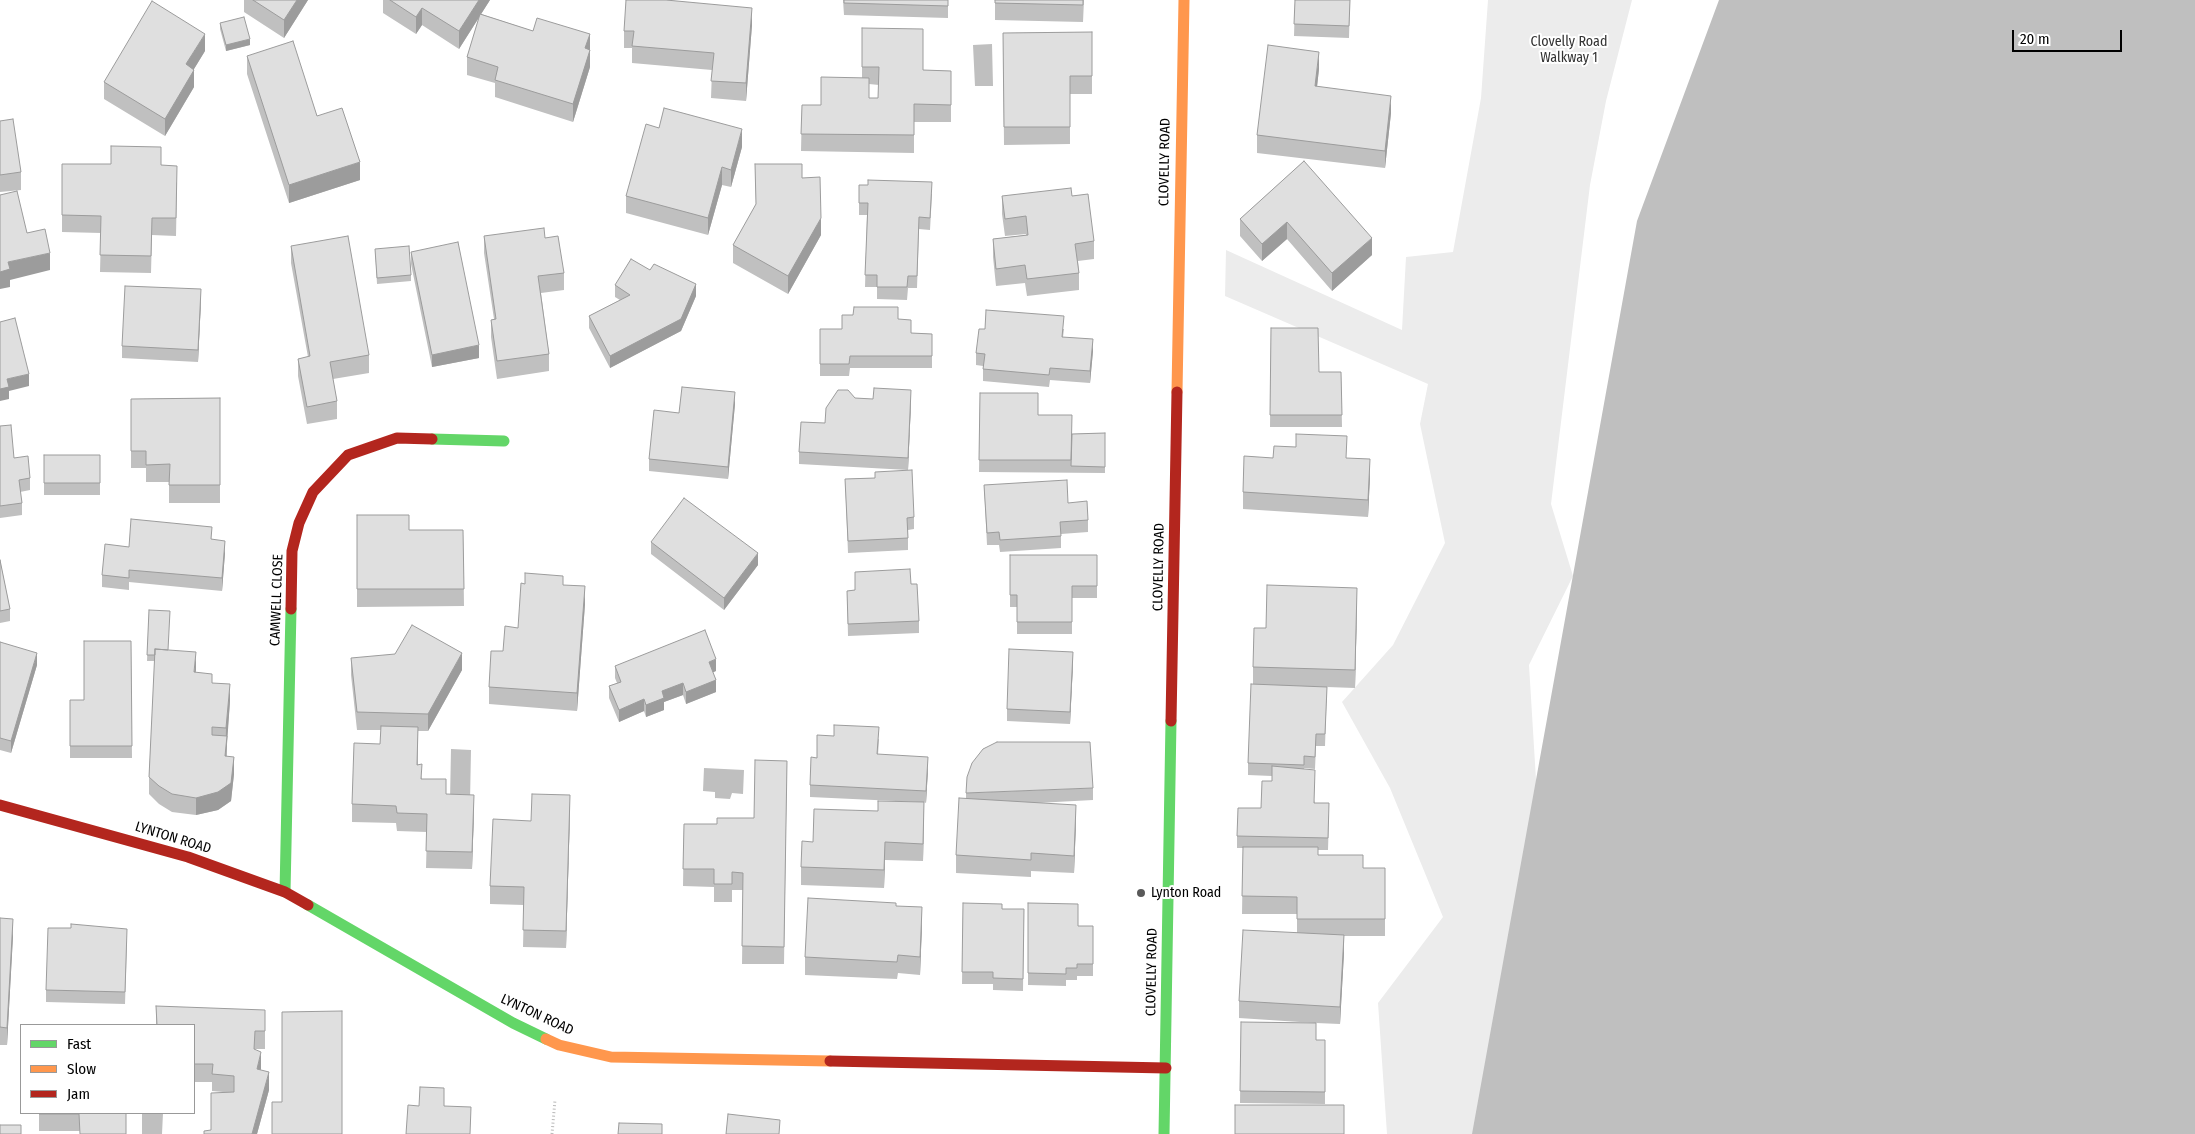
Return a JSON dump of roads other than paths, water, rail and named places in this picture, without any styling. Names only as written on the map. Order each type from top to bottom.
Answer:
[{"type":"street","name":"CLOVELLY ROAD","points":[[1164,1134],[1184,0]]},
{"type":"street","name":"CAMWELL CLOSE","points":[[285,892],[292,551],[299,524],[313,492],[348,456],[397,438],[504,441]]},
{"type":"street","name":"LYNTON ROAD","points":[[0,805],[188,857],[285,892],[513,1023],[559,1045],[611,1057],[1166,1068]]},
{"type":"place","name":"Lynton Road","points":[[1141,893]]},
{"type":"park label","name":"Clovelly Road Walkway 1","points":[[1569,50]]}]
